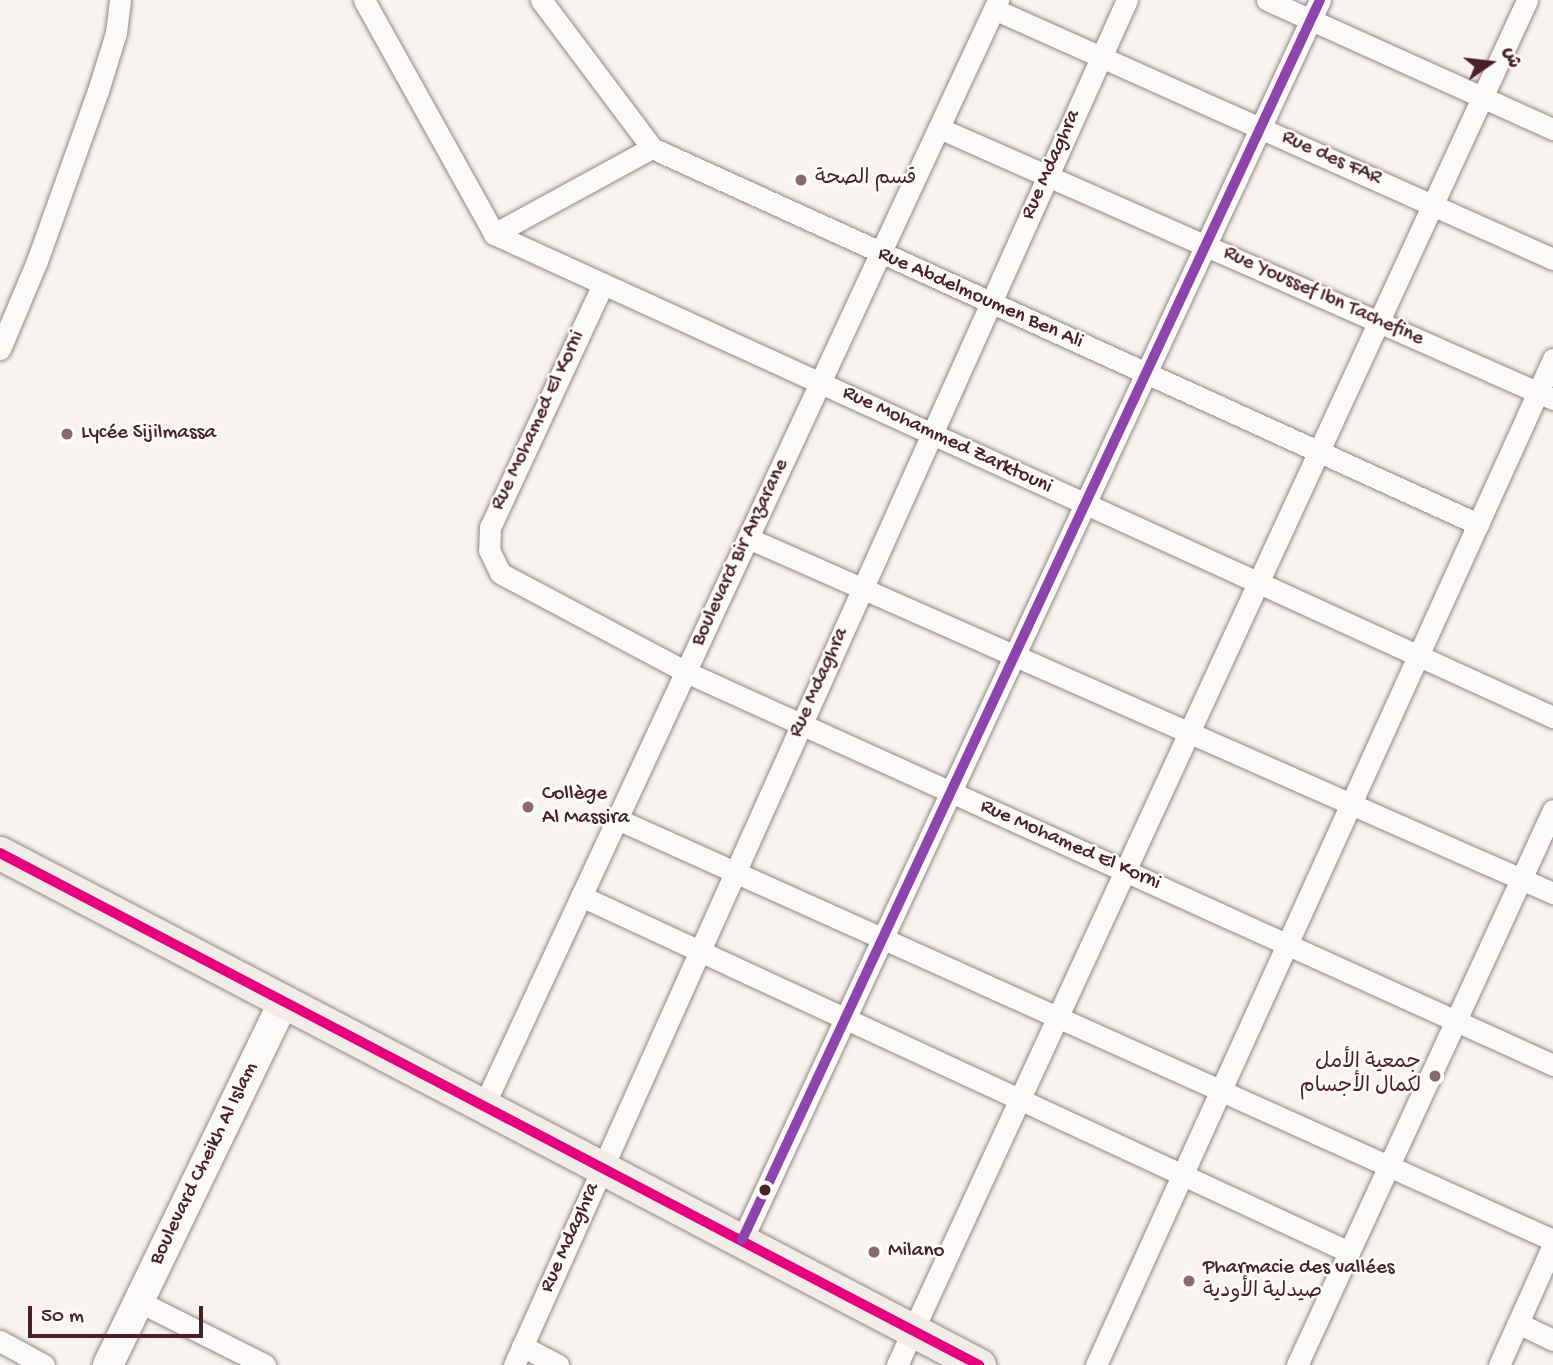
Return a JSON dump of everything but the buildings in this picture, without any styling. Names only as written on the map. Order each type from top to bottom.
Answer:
[{"type":"main road","points":[[0,853],[979,1365]]},
{"type":"street","points":[[0,349],[37,261],[98,90],[116,33],[120,0]]},
{"type":"street","points":[[364,0],[494,234],[652,148]]},
{"type":"street","name":"Rue Abdelmoumen Ben Ali","points":[[541,0],[652,148],[1478,524]]},
{"type":"street","name":"Rue Mdaghra","points":[[518,1356],[1127,0]]},
{"type":"street","points":[[1266,0],[1553,129]]},
{"type":"street","points":[[742,1240],[1321,0]]},
{"type":"street","points":[[897,1365],[1527,0]]},
{"type":"street","name":"Rue des FAR","points":[[996,4],[1101,57],[1553,259]]},
{"type":"street","name":"Boulevard Bir Anzarane","points":[[484,1105],[996,4]]},
{"type":"street","name":"Rue Youssef Ibn Tachefine","points":[[939,128],[1545,396]]},
{"type":"street","name":"Rue Mohammed Zarktouni","points":[[494,234],[1553,717]]},
{"type":"street","name":"Rue Mohamed El Korni","points":[[603,284],[490,527],[489,550],[499,573],[685,671],[1553,1065]]},
{"type":"street","points":[[1096,1365],[1478,524],[1545,396],[1553,359]]},
{"type":"street","points":[[748,538],[1553,893]]},
{"type":"street","points":[[1297,1365],[1553,810]]},
{"type":"street","points":[[617,819],[1553,1240]]},
{"type":"street","points":[[581,896],[1349,1252]]},
{"type":"street","name":"Boulevard Cheikh Al Islam","points":[[108,1365],[284,1001]]},
{"type":"street","points":[[1499,1365],[1553,1245]]},
{"type":"street","points":[[140,1302],[265,1365]]},
{"type":"street","points":[[1518,1323],[1553,1340]]},
{"type":"street","points":[[0,1341],[44,1365]]},
{"type":"street","points":[[518,1356],[558,1365]]},
{"type":"transit line","points":[[742,1240],[1320,0]]},
{"type":"transit line","points":[[0,853],[979,1365]]},
{"type":"place","name":"قسم الصحة","points":[[801,180]]},
{"type":"place","name":"Lycée Sijilmassa","points":[[67,434]]},
{"type":"place","name":"Collège Al Massira","points":[[528,807]]},
{"type":"place","name":"جمعية الأمل لكمال الأجسام","points":[[1435,1076]]},
{"type":"place","name":"Milano","points":[[874,1252]]},
{"type":"place","name":"Pharmacie des vallées صيدلية الأودية","points":[[1189,1281]]}]
